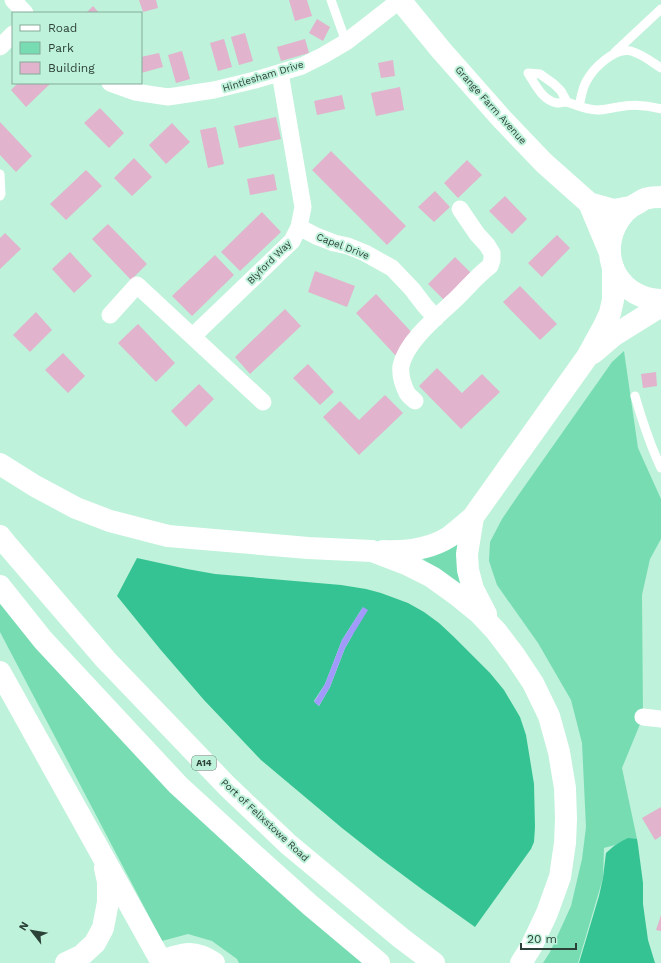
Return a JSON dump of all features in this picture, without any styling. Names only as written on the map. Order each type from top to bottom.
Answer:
[{"type":"main road","name":"Grange Farm Avenue","points":[[400,0],[441,50],[501,118],[544,163],[589,203],[614,210],[630,207]]},
{"type":"main road","points":[[0,464],[35,486],[76,508],[110,521],[168,536],[308,548],[397,552],[429,546],[448,537],[473,517],[587,357],[610,313],[613,300],[611,236],[613,230],[618,220],[630,207],[649,198],[661,197]]},
{"type":"main road","name":"Grange Farm Avenue","points":[[589,203],[611,261]]},
{"type":"main road","points":[[611,261],[622,283],[636,294],[652,300],[661,300]]},
{"type":"main road","points":[[587,357],[613,336],[661,306]]},
{"type":"main road","points":[[473,517],[467,554],[468,570],[473,589],[496,631]]},
{"type":"main road","name":"Port of Felixstowe Road","points":[[0,536],[106,660],[227,786],[288,844],[401,938],[434,963]]},
{"type":"main road","points":[[372,551],[406,564],[432,577],[457,595],[478,613],[496,631],[515,656],[533,683],[549,716],[559,752],[565,788],[565,843],[560,877],[547,914],[531,947],[521,963]]},
{"type":"main road","points":[[0,586],[43,640],[178,784],[250,852],[379,963]]},
{"type":"main road","points":[[0,672],[160,962],[182,954],[194,954],[204,956],[214,963]]},
{"type":"main road","points":[[66,963],[81,956],[95,943],[103,928],[108,902],[108,882],[102,857]]},
{"type":"street","points":[[13,0],[24,12]]},
{"type":"street","name":"Hintlesham Drive","points":[[113,84],[135,92],[168,97],[214,90],[280,73],[302,66],[346,42],[400,0]]},
{"type":"street","points":[[0,47],[12,35]]},
{"type":"street","name":"Blyford Way","points":[[193,336],[292,241],[299,227],[303,207],[280,73]]},
{"type":"street","points":[[415,401],[407,394],[401,376],[403,359],[413,343],[426,328],[490,266],[492,260],[492,253],[487,245],[477,234],[460,209]]},
{"type":"street","name":"Capel Drive","points":[[299,227],[328,240],[365,253],[392,268],[436,318]]},
{"type":"street","points":[[110,315],[137,285],[263,402]]},
{"type":"street","points":[[643,717],[661,719]]},
{"type":"lane","points":[[331,0],[346,42]]},
{"type":"lane","points":[[579,106],[585,83],[591,74],[661,9]]},
{"type":"lane","points":[[612,54],[621,51],[632,51],[661,68]]},
{"type":"lane","points":[[567,102],[586,109],[597,110],[638,105],[649,106],[661,110]]},
{"type":"lane","points":[[0,174],[0,196]]},
{"type":"lane","points":[[635,396],[644,426],[661,468]]},
{"type":"green space","points":[[624,351],[638,448],[661,499],[661,539],[650,559],[642,595],[643,717],[622,768],[637,839],[604,848],[603,878],[578,963],[543,963],[550,952],[571,906],[582,859],[586,827],[582,743],[571,700],[538,643],[497,585],[489,561],[490,542],[502,519],[517,497],[612,362]]},
{"type":"green space","points":[[460,538],[463,588],[438,568],[421,558]]},
{"type":"green space","points":[[137,558],[215,574],[341,585],[366,589],[408,603],[439,623],[490,673],[504,690],[520,717],[526,735],[534,784],[534,842],[531,849],[475,927],[380,858],[261,760],[204,700],[117,596]],"holes":[[[363,607],[352,636],[345,648],[330,687],[319,706],[314,701],[325,684],[342,640]]]},
{"type":"green space","points":[[0,597],[364,963],[239,963],[237,959],[212,941],[188,934],[162,941],[0,632]]},
{"type":"green space","points":[[628,838],[637,839],[643,883],[643,904],[648,940],[655,963],[579,963],[599,896],[606,853],[614,846]]},
{"type":"shaded area","points":[[363,607],[368,610],[345,648],[330,687],[319,706],[314,702],[325,684],[342,640]]},
{"type":"building","points":[[139,0],[156,0],[158,8],[143,12]]},
{"type":"building","points":[[289,0],[307,0],[312,16],[295,21]]},
{"type":"building","points":[[93,6],[98,12],[87,12]]},
{"type":"building","points":[[317,19],[330,27],[323,41],[309,33]]},
{"type":"building","points":[[245,33],[253,61],[239,65],[231,37]]},
{"type":"building","points":[[224,39],[232,67],[218,71],[210,43]]},
{"type":"building","points":[[305,39],[309,53],[281,61],[277,47]]},
{"type":"building","points":[[182,51],[190,79],[176,83],[168,55]]},
{"type":"building","points":[[159,53],[163,67],[142,73],[142,57]]},
{"type":"building","points":[[393,60],[395,76],[381,78],[378,63]]},
{"type":"building","points":[[17,84],[50,84],[26,107],[11,90]]},
{"type":"building","points":[[400,87],[404,110],[376,116],[371,93]]},
{"type":"building","points":[[342,95],[345,109],[317,115],[314,101]]},
{"type":"building","points":[[100,108],[124,133],[109,148],[84,123]]},
{"type":"building","points":[[276,117],[281,139],[239,148],[234,126]]},
{"type":"building","points":[[0,122],[32,156],[16,172],[0,155]]},
{"type":"building","points":[[172,123],[190,142],[166,164],[149,145]]},
{"type":"building","points":[[216,127],[224,164],[208,168],[200,130]]},
{"type":"building","points":[[331,151],[406,226],[387,245],[312,170]]},
{"type":"building","points":[[134,158],[152,177],[132,196],[114,178]]},
{"type":"building","points":[[467,160],[482,175],[458,198],[444,183]]},
{"type":"building","points":[[86,170],[102,186],[66,220],[50,204]]},
{"type":"building","points":[[274,174],[277,190],[250,195],[247,179]]},
{"type":"building","points":[[435,191],[450,207],[434,222],[418,207]]},
{"type":"building","points":[[505,196],[527,219],[512,234],[489,211]]},
{"type":"building","points":[[262,212],[281,232],[240,271],[221,252]]},
{"type":"building","points":[[108,224],[147,264],[131,280],[92,239]]},
{"type":"building","points":[[5,233],[21,249],[0,269],[0,238]]},
{"type":"building","points":[[557,235],[570,248],[542,277],[528,263]]},
{"type":"building","points":[[70,252],[92,276],[74,293],[52,269]]},
{"type":"building","points":[[215,255],[234,275],[192,316],[172,296]]},
{"type":"building","points":[[455,257],[471,273],[444,300],[428,284]]},
{"type":"building","points":[[315,271],[355,286],[347,307],[308,292]]},
{"type":"building","points":[[520,286],[557,324],[540,340],[503,302]]},
{"type":"building","points":[[376,294],[416,337],[396,356],[356,313]]},
{"type":"building","points":[[285,309],[301,326],[250,374],[235,357]]},
{"type":"building","points":[[36,312],[52,330],[30,352],[13,335]]},
{"type":"building","points":[[138,324],[175,363],[156,382],[118,343]]},
{"type":"building","points":[[63,353],[85,376],[68,393],[45,370]]},
{"type":"building","points":[[308,364],[334,392],[320,405],[293,378]]},
{"type":"building","points":[[437,368],[462,393],[482,374],[500,392],[461,429],[419,386]]},
{"type":"building","points":[[656,372],[657,386],[643,388],[641,374]]},
{"type":"building","points":[[199,384],[214,399],[186,427],[171,411]]},
{"type":"building","points":[[385,395],[403,413],[359,455],[323,417],[340,401],[359,420]]},
{"type":"building","points":[[661,807],[661,836],[655,840],[642,818]]},
{"type":"building","points":[[661,915],[661,931],[656,930]]}]
